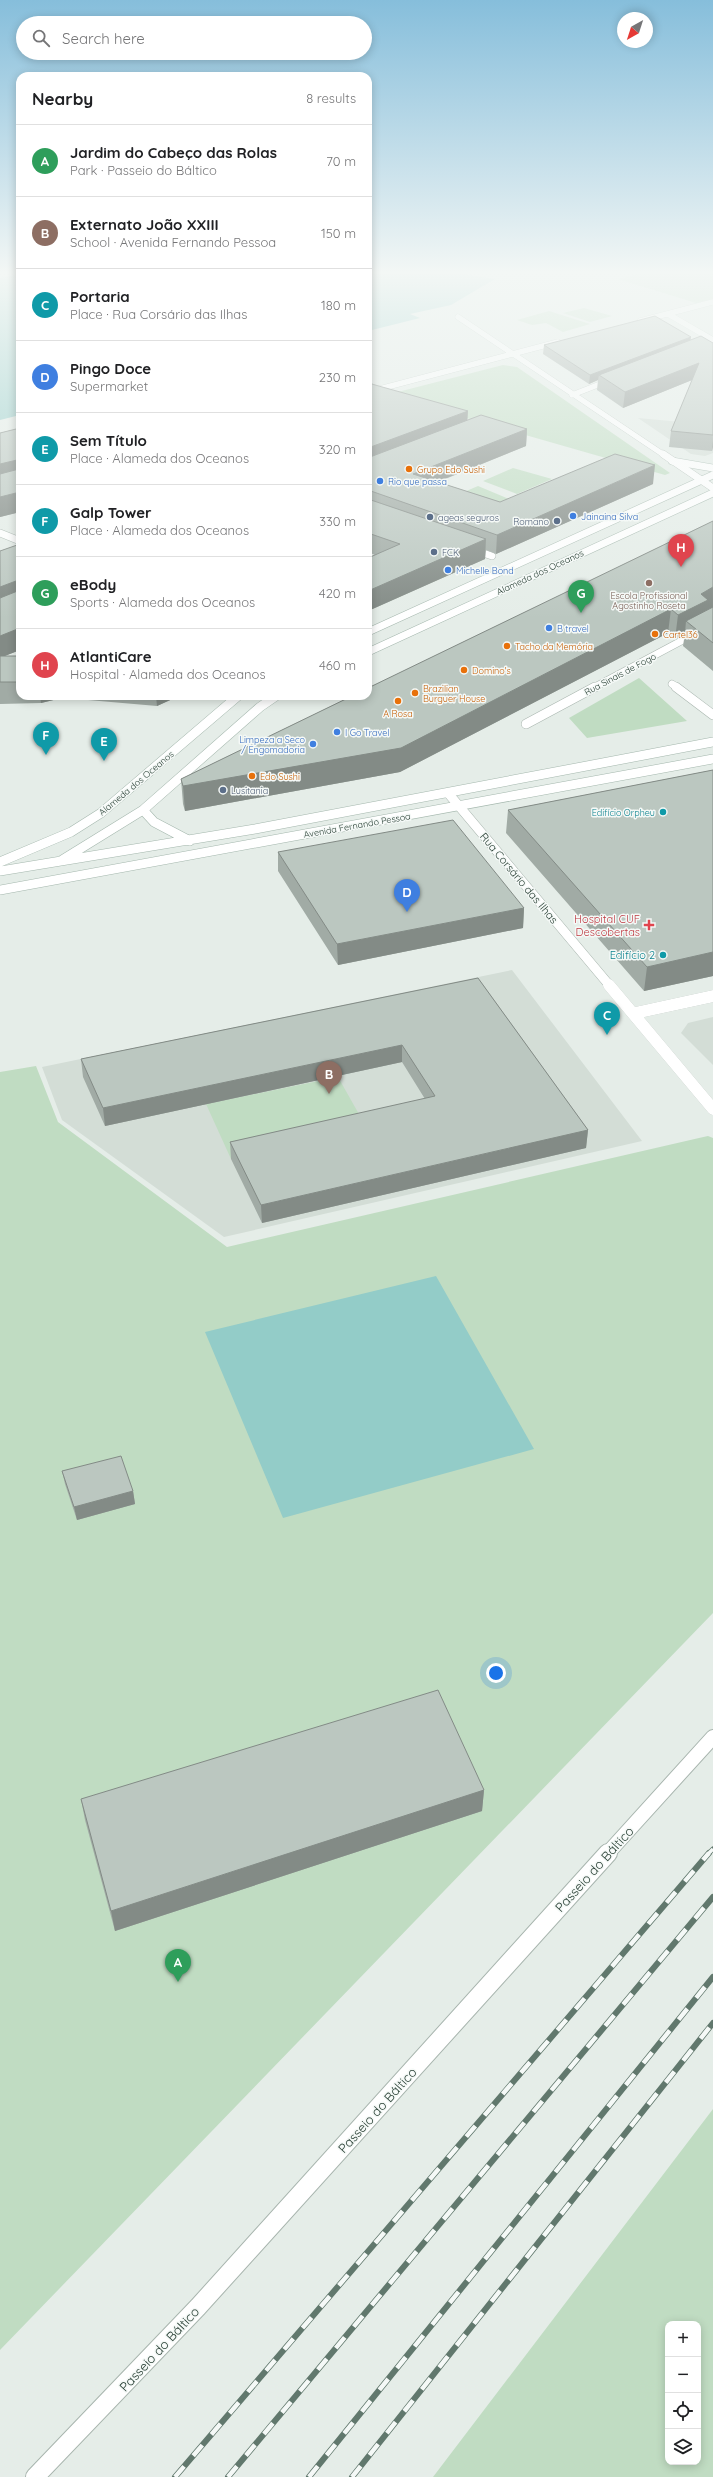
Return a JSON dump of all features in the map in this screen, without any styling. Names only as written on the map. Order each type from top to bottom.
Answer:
[{"type":"street","points":[[372,391],[385,388]]},
{"type":"street","points":[[562,388],[713,488]]},
{"type":"street","points":[[572,395],[592,388]]},
{"type":"street","points":[[672,461],[692,466],[713,468]]},
{"type":"street","name":"Alameda dos Oceanos","points":[[372,630],[713,475]]},
{"type":"street","name":"Alameda dos Oceanos","points":[[372,650],[713,493]]},
{"type":"street","points":[[693,502],[713,502]]},
{"type":"street","points":[[0,533],[16,539]]},
{"type":"street","points":[[464,547],[492,556]]},
{"type":"street","name":"Rua Sinais de Fogo","points":[[526,724],[713,624]]},
{"type":"street","points":[[672,684],[713,715]]},
{"type":"street","name":"Alameda dos Oceanos","points":[[0,862],[39,847],[71,832],[101,813],[233,700]]},
{"type":"street","name":"Alameda dos Oceanos","points":[[0,885],[55,864],[143,810],[260,707],[270,700]]},
{"type":"street","name":"Avenida Fernando Pessoa","points":[[55,864],[190,841],[713,742]]},
{"type":"street","name":"Avenida Fernando Pessoa","points":[[0,890],[713,759]]},
{"type":"street","name":"Rua Corsário das Ilhas","points":[[448,793],[713,1109]]},
{"type":"street","points":[[143,810],[159,825],[190,841]]},
{"type":"street","points":[[39,847],[55,864],[77,875]]},
{"type":"street","name":"Alameda dos Oceanos","points":[[0,871],[55,864]]},
{"type":"street","points":[[634,1013],[713,996]]},
{"type":"street","name":"Passeio do Báltico","points":[[35,2477],[198,2307],[713,1737]]},
{"type":"shaded area","points":[[638,418],[713,425],[713,453],[705,456],[691,454]]},
{"type":"shaded area","points":[[512,970],[642,1141],[224,1237],[62,1120],[42,1067]]},
{"type":"shaded area","points":[[713,1017],[713,1065],[681,1033],[688,1023]]},
{"type":"green space","points":[[415,388],[547,388],[670,473],[665,475],[386,395]]},
{"type":"green space","points":[[513,468],[552,479],[517,494],[483,481]]},
{"type":"green space","points":[[478,486],[509,499],[482,508],[443,501]]},
{"type":"green space","points":[[639,678],[687,721],[587,738],[569,718]]},
{"type":"green space","points":[[36,1066],[58,1122],[227,1247],[699,1138],[708,1136],[713,1138],[713,1613],[0,2350],[0,1072]]},
{"type":"green space","points":[[338,1077],[364,1123],[231,1159],[206,1104]]},
{"type":"green space","points":[[713,2109],[713,2477],[433,2477]]},
{"type":"water","points":[[0,388],[16,388],[16,416],[0,420]]},
{"type":"water","points":[[436,1276],[534,1449],[283,1518],[205,1332]]},
{"type":"building","points":[[372,388],[384,388],[468,411],[372,447]]},
{"type":"building","points":[[618,388],[636,388],[625,392]]},
{"type":"building","points":[[689,388],[713,388],[713,435],[671,431]]},
{"type":"building","points":[[481,415],[527,429],[413,474],[500,502],[615,454],[655,465],[497,535],[372,491],[372,456]]},
{"type":"building","points":[[16,429],[16,460],[0,464],[0,433]]},
{"type":"building","points":[[16,470],[16,493],[0,497],[0,474]]},
{"type":"building","points":[[372,500],[486,539],[372,589],[372,556],[400,544],[372,534]]},
{"type":"building","points":[[713,521],[713,587],[701,594],[708,600],[678,615],[671,609],[401,748],[183,786],[181,779],[344,700],[372,700],[372,686]]},
{"type":"building","points":[[16,545],[16,581],[0,587],[0,551]]},
{"type":"building","points":[[16,592],[16,630],[0,636],[0,598]]},
{"type":"building","points":[[713,607],[713,643],[686,621]]},
{"type":"building","points":[[0,656],[16,656],[16,682],[0,682]]},
{"type":"building","points":[[713,770],[713,952],[647,967],[508,810]]},
{"type":"building","points":[[453,820],[524,908],[337,944],[278,852]]},
{"type":"building","points":[[478,978],[588,1130],[261,1205],[230,1142],[435,1096],[402,1045],[103,1108],[81,1059]]},
{"type":"building","points":[[121,1456],[133,1491],[74,1507],[62,1471]]},
{"type":"building","points":[[438,1690],[484,1790],[111,1911],[81,1799]]},
{"type":"railway","points":[[709,1853],[713,1849]]},
{"type":"railway","points":[[175,2477],[709,1853]]},
{"type":"railway","points":[[228,2477],[713,1897]]},
{"type":"railway","points":[[309,2477],[713,1977]]},
{"type":"railway","points":[[352,2477],[713,2023]]},
{"type":"place","name":"Grupo Edo Sushi","points":[[409,469]]},
{"type":"place","name":"Rio que passa","points":[[380,481]]},
{"type":"place","name":"Jainaina Silva","points":[[573,516]]},
{"type":"place","name":"ageas seguros","points":[[430,517]]},
{"type":"place","name":"Romano","points":[[557,521]]},
{"type":"place","name":"FCK","points":[[434,552]]},
{"type":"place","name":"AtlantiCare","points":[[681,567]]},
{"type":"place","name":"Michelle Bond","points":[[448,570]]},
{"type":"place","name":"Escola Profissional Agostinho Roseta","points":[[649,583]]},
{"type":"place","name":"eBody","points":[[581,613]]},
{"type":"place","name":"B travel","points":[[549,628]]},
{"type":"place","name":"Cartel36","points":[[655,634]]},
{"type":"place","name":"Tacho da Memória","points":[[507,646]]},
{"type":"place","name":"Domino's","points":[[464,670]]},
{"type":"place","name":"Brazilian Burguer House","points":[[415,693]]},
{"type":"place","name":"A Rosa","points":[[398,701]]},
{"type":"place","name":"I Go Travel","points":[[337,732]]},
{"type":"place","name":"Limpeza a Seco / Engomadoria","points":[[313,744]]},
{"type":"place","name":"Galp Tower","points":[[46,755]]},
{"type":"place","name":"Sem Título","points":[[104,761]]},
{"type":"place","name":"Edo Sushi","points":[[252,776]]},
{"type":"place","name":"Lusitania","points":[[223,790]]},
{"type":"place","name":"Edifício Orpheu","points":[[663,812]]},
{"type":"place","name":"Pingo Doce","points":[[407,912]]},
{"type":"place","name":"Hospital CUF Descobertas","points":[[649,925]]},
{"type":"place","name":"Edifício 2","points":[[663,955]]},
{"type":"place","name":"Portaria","points":[[607,1035]]},
{"type":"place","name":"Externato João XXIII","points":[[329,1094]]},
{"type":"place","name":"Jardim do Cabeço das Rolas","points":[[178,1982]]}]
